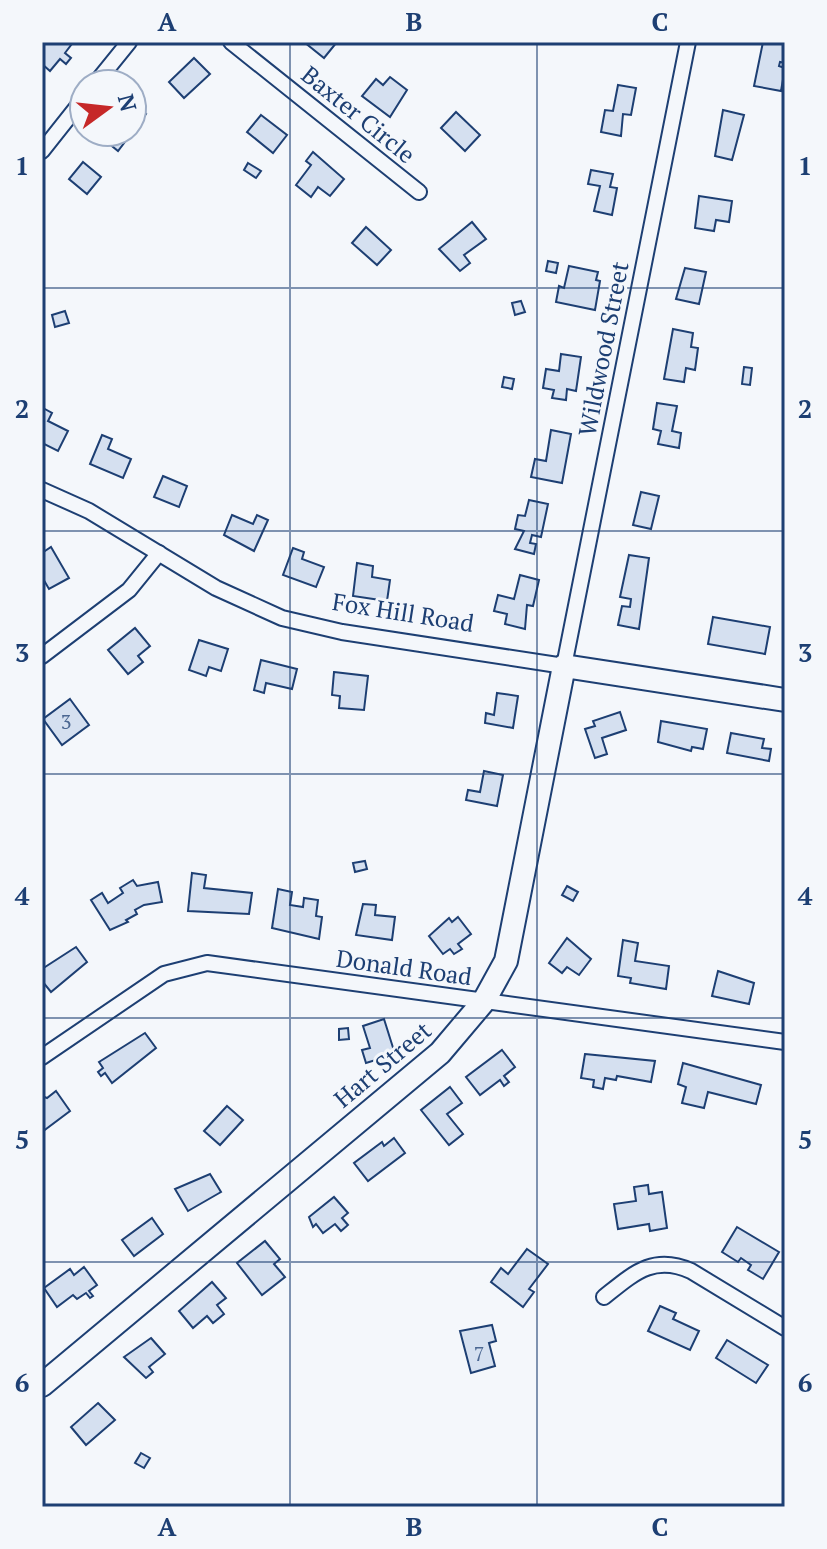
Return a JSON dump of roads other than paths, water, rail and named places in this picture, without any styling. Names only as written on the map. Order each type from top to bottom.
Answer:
[{"type":"street","points":[[108,68],[129,42]]},
{"type":"street","name":"Baxter Circle","points":[[231,42],[419,192]]},
{"type":"street","name":"Wildwood Street","points":[[564,666],[688,42]]},
{"type":"street","points":[[42,151],[68,118]]},
{"type":"street","name":"Fox Hill Road","points":[[42,490],[89,511],[242,602],[282,618],[342,632],[785,700]]},
{"type":"street","points":[[42,656],[129,590],[159,553]]},
{"type":"street","name":"Hart Street","points":[[42,1385],[440,1053],[484,1001],[508,953],[564,666]]},
{"type":"street","name":"Donald Road","points":[[42,1057],[156,978],[198,964],[785,1042]]},
{"type":"street","points":[[604,1297],[643,1267],[674,1265],[691,1271],[785,1328]]}]
